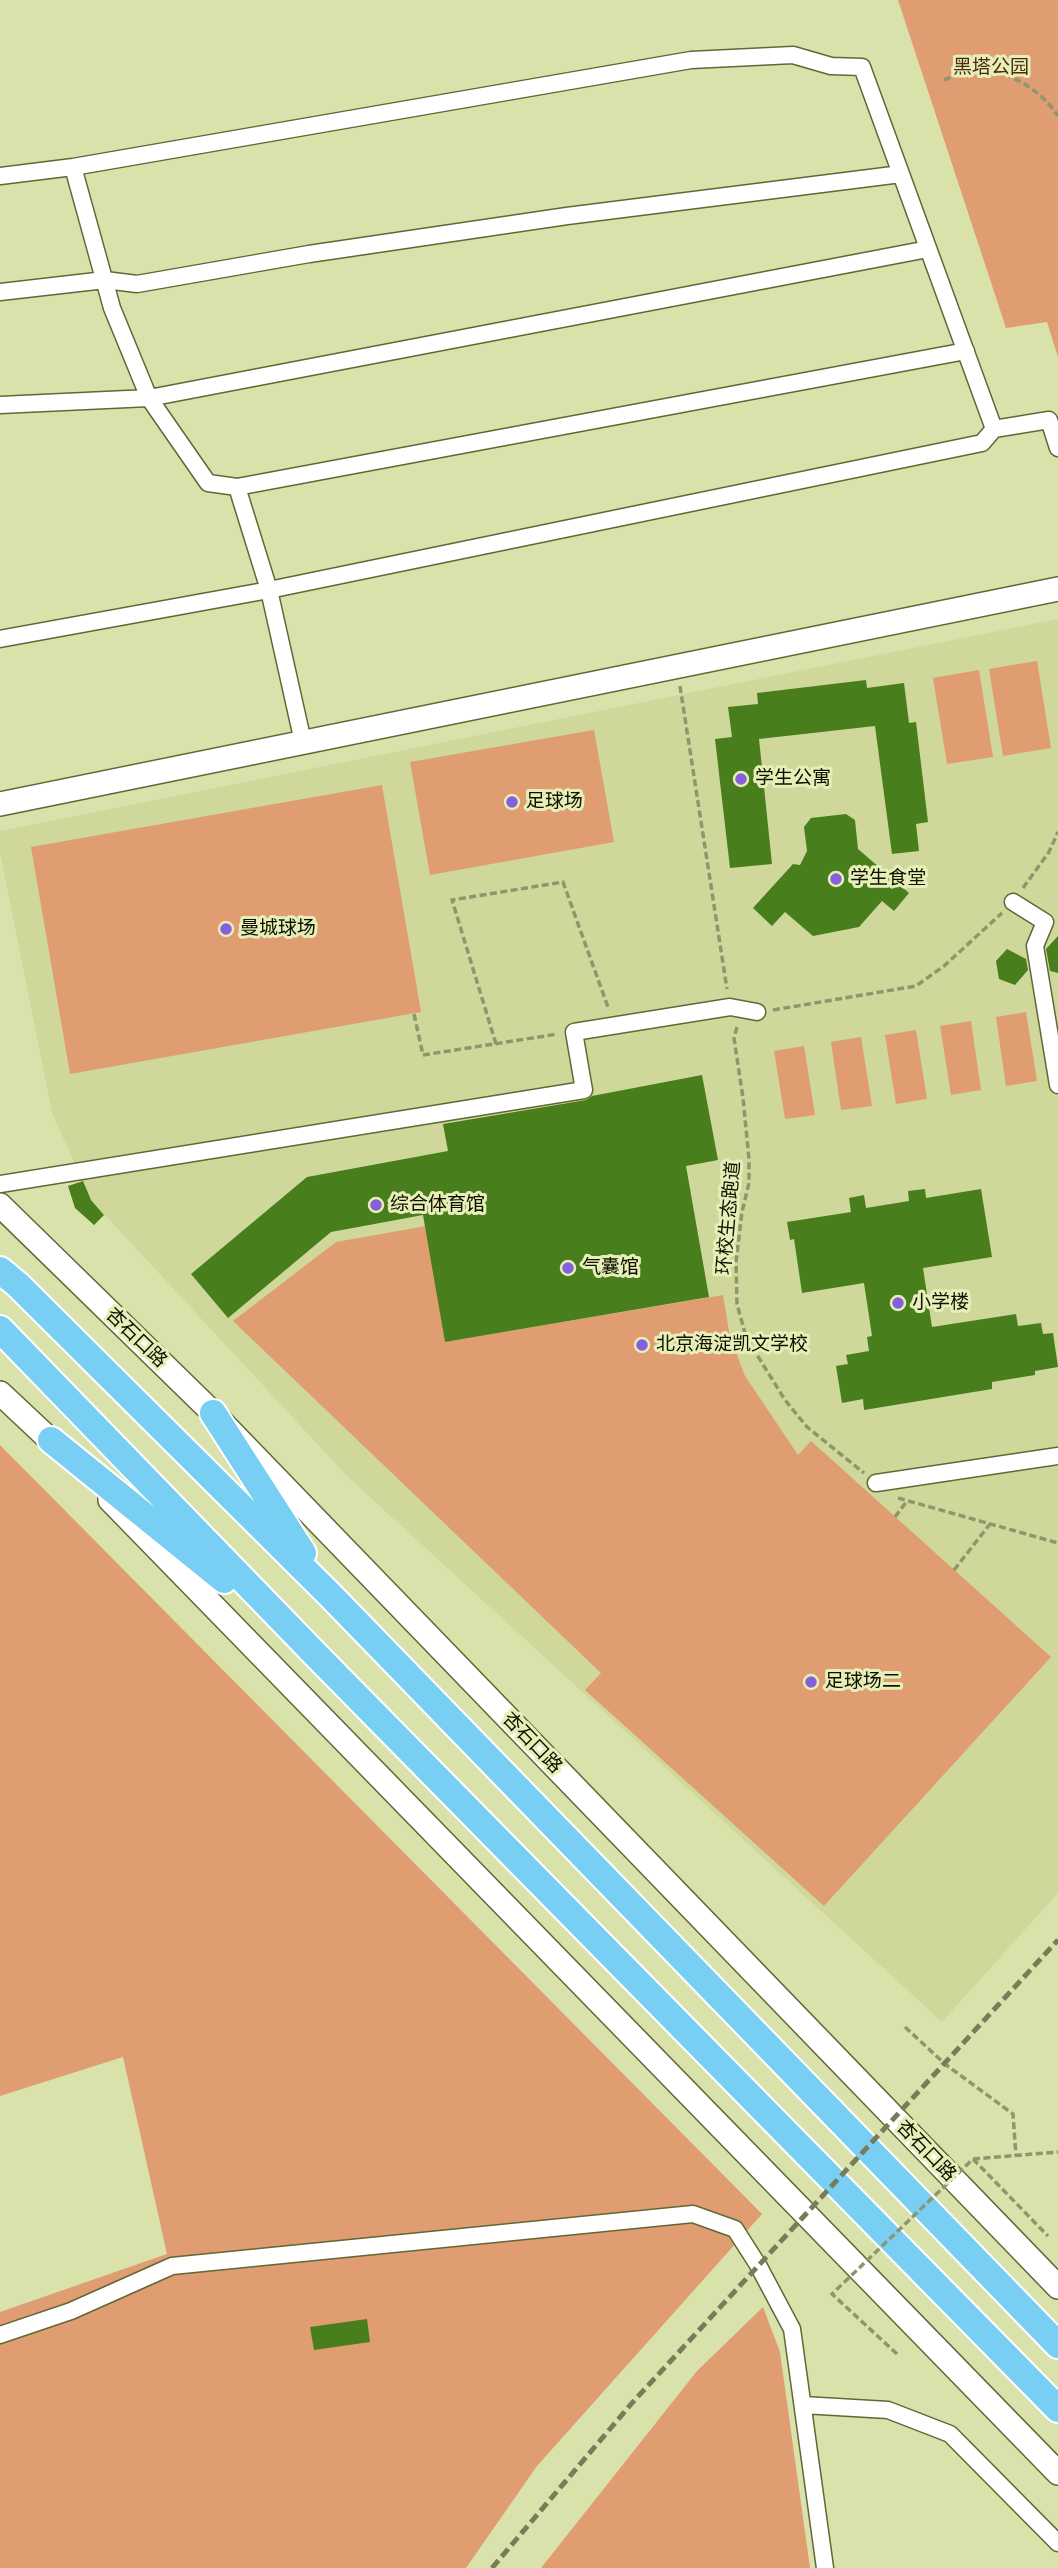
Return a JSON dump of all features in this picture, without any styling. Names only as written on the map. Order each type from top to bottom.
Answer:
[{"type":"main road","points":[[0,1270],[330,1595],[1058,2345]]},
{"type":"main road","points":[[0,1329],[317,1656],[1058,2409]]},
{"type":"main road","points":[[213,1413],[330,1595]]},
{"type":"main road","points":[[51,1440],[317,1656]]},
{"type":"street","points":[[0,176],[73,167],[691,60],[793,55],[831,66],[862,67],[994,429]]},
{"type":"street","points":[[73,167],[112,308],[149,398],[208,483],[237,487],[966,351]]},
{"type":"street","points":[[0,292],[105,280],[137,284],[309,254],[554,218],[901,174]]},
{"type":"street","points":[[0,405],[149,398],[928,248]]},
{"type":"street","points":[[0,639],[269,590],[982,443],[994,429],[1049,420],[1058,448]]},
{"type":"street","points":[[237,487],[269,590],[303,742]]},
{"type":"street","points":[[0,804],[1058,589]]},
{"type":"street","points":[[1013,902],[1051,925],[1035,946],[1058,1085]]},
{"type":"street","points":[[0,1184],[584,1090],[574,1032],[730,1007],[757,1012]]},
{"type":"street","name":"杏石口路","points":[[0,1205],[213,1413],[1058,2287]]},
{"type":"street","points":[[0,1393],[51,1440],[1058,2473]]},
{"type":"street","points":[[876,1483],[1058,1456]]},
{"type":"street","points":[[0,2335],[71,2311],[172,2266],[693,2214],[735,2229],[758,2264],[792,2329],[825,2568]]},
{"type":"street","points":[[803,2405],[888,2410],[950,2434],[1058,2543]]},
{"type":"path","points":[[944,80],[968,70],[1007,75],[1041,96],[1058,116]]},
{"type":"path","points":[[677,666],[730,1007]]},
{"type":"path","points":[[757,1012],[916,986],[944,966],[1013,902],[1049,852],[1058,832]]},
{"type":"path","points":[[496,1044],[452,900],[563,881],[615,1025]]},
{"type":"path","name":"环校生态跑道","points":[[757,1012],[739,1020],[734,1038],[749,1159],[749,1183],[742,1212],[736,1262],[737,1304],[746,1337],[785,1400],[807,1427],[876,1483],[907,1501],[1058,1543]]},
{"type":"path","points":[[414,1014],[423,1055],[574,1032]]},
{"type":"path","points":[[895,1517],[907,1501]]},
{"type":"path","points":[[954,1570],[990,1524]]},
{"type":"path","points":[[905,2027],[945,2064],[1013,2114],[1016,2156]]},
{"type":"path","points":[[897,2354],[832,2294],[973,2159],[1058,2152]]},
{"type":"path","points":[[973,2159],[1048,2236]]},
{"type":"shaded area","name":"北京海淀凯文学校","points":[[1058,619],[1058,1893],[942,2022],[347,1476],[91,1200],[52,1113],[0,853],[0,831]]},
{"type":"green space","name":"黑塔公园","points":[[898,0],[1058,0],[1058,357],[1047,322],[1006,328]]},
{"type":"green space","points":[[1037,661],[1051,748],[1003,756],[989,669]]},
{"type":"green space","points":[[979,670],[993,757],[947,764],[933,678]]},
{"type":"green space","name":"足球场","points":[[594,730],[614,842],[430,875],[410,762]]},
{"type":"green space","name":"曼城球场","points":[[382,785],[421,1012],[70,1074],[31,847]]},
{"type":"green space","points":[[1026,1012],[1037,1081],[1006,1086],[996,1017]]},
{"type":"green space","points":[[971,1021],[981,1090],[951,1095],[940,1026]]},
{"type":"green space","points":[[916,1030],[927,1099],[896,1104],[885,1035]]},
{"type":"green space","points":[[861,1037],[872,1106],[841,1110],[831,1042]]},
{"type":"green space","points":[[804,1046],[815,1115],[785,1119],[774,1051]]},
{"type":"green space","points":[[426,1226],[445,1342],[723,1295],[730,1337],[745,1376],[798,1455],[811,1441],[1051,1657],[824,1906],[585,1690],[601,1673],[233,1321],[336,1242]]},
{"type":"green space","points":[[0,1445],[762,2214],[537,2466],[466,2568],[0,2568],[0,2312],[167,2254],[123,2057],[0,2096]]},
{"type":"green space","points":[[763,2307],[780,2352],[810,2568],[541,2568],[697,2371]]},
{"type":"building","name":"学生公寓","points":[[866,680],[867,688],[904,683],[909,723],[916,722],[928,822],[916,824],[919,851],[892,854],[875,726],[759,739],[772,864],[730,868],[715,739],[732,737],[728,707],[758,704],[757,693]]},
{"type":"building","name":"学生食堂","points":[[846,814],[855,820],[858,849],[909,893],[894,911],[882,901],[859,927],[813,936],[785,912],[772,926],[753,908],[793,864],[800,865],[807,851],[804,827],[811,818]]},
{"type":"building","points":[[1058,936],[1058,973],[1050,971],[1046,949]]},
{"type":"building","points":[[1007,949],[1026,959],[1028,970],[1015,985],[999,979],[996,961]]},
{"type":"building","points":[[702,1075],[718,1160],[686,1166],[709,1297],[445,1342],[423,1215],[331,1232],[228,1318],[191,1274],[307,1177],[448,1151],[443,1124],[586,1100],[592,1096]]},
{"type":"building","points":[[83,1181],[91,1200],[104,1215],[94,1225],[75,1208],[68,1186]]},
{"type":"building","name":"小学楼","points":[[925,1189],[926,1198],[981,1189],[992,1257],[923,1268],[932,1327],[1016,1314],[1018,1326],[1041,1323],[1043,1334],[1053,1333],[1058,1367],[1035,1371],[1035,1375],[992,1382],[992,1389],[864,1410],[863,1399],[842,1403],[836,1366],[848,1364],[846,1355],[869,1351],[867,1337],[872,1336],[864,1283],[802,1293],[794,1239],[790,1240],[787,1222],[851,1212],[849,1198],[864,1195],[866,1208],[909,1201],[908,1191]]},
{"type":"building","points":[[367,2319],[370,2342],[314,2350],[310,2327]]},
{"type":"railway","points":[[492,2568],[632,2403],[1058,1940]]},
{"type":"place","name":"学生公寓","points":[[741,779]]},
{"type":"place","name":"足球场","points":[[512,802]]},
{"type":"place","name":"学生食堂","points":[[836,879]]},
{"type":"place","name":"曼城球场","points":[[226,929]]},
{"type":"place","name":"综合体育馆","points":[[376,1205]]},
{"type":"place","name":"气囊馆","points":[[568,1268]]},
{"type":"place","name":"小学楼","points":[[898,1303]]},
{"type":"place","name":"北京海淀凯文学校","points":[[642,1345]]},
{"type":"place","name":"足球场二","points":[[811,1682]]}]
